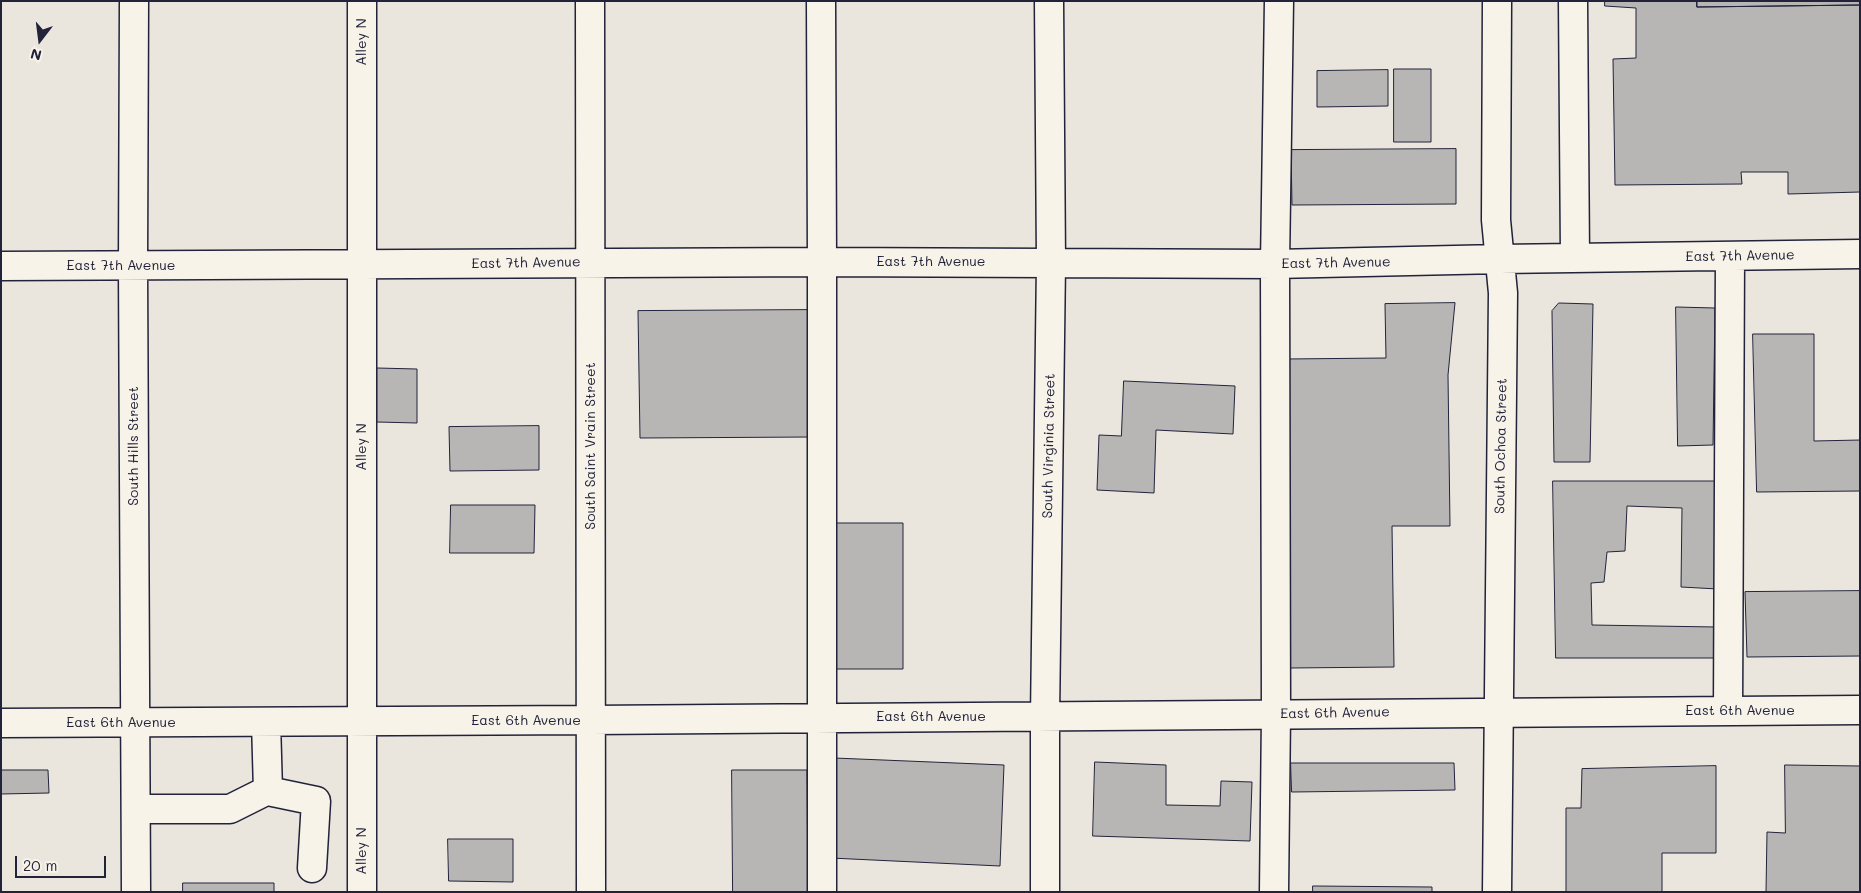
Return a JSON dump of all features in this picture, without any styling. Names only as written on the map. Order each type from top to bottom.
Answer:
[{"type":"street","name":"South Hills Street","points":[[134,1],[133,266],[136,892]]},
{"type":"street","name":"Alley N","points":[[362,1],[362,892]]},
{"type":"street","name":"South Saint Vrain Street","points":[[590,1],[591,892]]},
{"type":"street","points":[[821,1],[822,892]]},
{"type":"street","name":"South Virginia Street","points":[[1045,892],[1045,717],[1051,263],[1049,1]]},
{"type":"street","points":[[1274,892],[1276,714],[1275,264],[1279,1]]},
{"type":"street","name":"South Ochoa Street","points":[[1497,1],[1496,220],[1503,293],[1497,712],[1497,892]]},
{"type":"street","points":[[1573,1],[1576,258]]},
{"type":"street","name":"East 7th Avenue","points":[[1,266],[591,262],[1275,264],[1860,254]]},
{"type":"street","points":[[1728,711],[1730,256]]},
{"type":"street","name":"East 6th Avenue","points":[[1,723],[1860,710]]},
{"type":"street","points":[[266,722],[268,790]]},
{"type":"street","points":[[136,810],[230,808],[268,790],[316,801],[312,868]]},
{"type":"building","points":[[1605,1],[1697,1],[1697,7],[1860,5],[1860,192],[1788,194],[1788,172],[1741,172],[1742,184],[1615,185],[1613,59],[1636,58],[1636,8],[1605,6]]},
{"type":"building","points":[[1697,1],[1860,1],[1860,5],[1697,7]]},
{"type":"building","points":[[1394,69],[1431,69],[1431,142],[1394,142]]},
{"type":"building","points":[[1388,70],[1388,106],[1317,107],[1317,71]]},
{"type":"building","points":[[1456,149],[1456,204],[1292,205],[1291,150]]},
{"type":"building","points":[[1455,303],[1448,375],[1450,526],[1392,526],[1394,667],[1290,668],[1286,359],[1386,358],[1385,304]]},
{"type":"building","points":[[1559,303],[1593,304],[1590,462],[1554,462],[1552,311]]},
{"type":"building","points":[[1676,307],[1715,308],[1713,445],[1678,446]]},
{"type":"building","points":[[809,310],[811,437],[640,438],[638,311]]},
{"type":"building","points":[[1753,334],[1814,334],[1814,441],[1860,440],[1860,491],[1757,492]]},
{"type":"building","points":[[377,368],[417,369],[417,423],[377,422]]},
{"type":"building","points":[[1124,381],[1235,386],[1233,434],[1156,430],[1154,493],[1097,490],[1099,435],[1121,436]]},
{"type":"building","points":[[539,426],[539,470],[450,471],[449,427]]},
{"type":"building","points":[[1553,481],[1717,481],[1718,589],[1681,587],[1682,508],[1627,506],[1625,551],[1607,552],[1604,582],[1591,583],[1592,625],[1716,627],[1715,658],[1556,658]]},
{"type":"building","points":[[451,505],[535,505],[534,553],[450,553]]},
{"type":"building","points":[[833,523],[903,523],[903,669],[833,669]]},
{"type":"building","points":[[1860,591],[1860,656],[1747,657],[1745,592]]},
{"type":"building","points":[[834,758],[1004,765],[1000,866],[830,858]]},
{"type":"building","points":[[1095,762],[1166,765],[1166,805],[1220,806],[1221,781],[1252,782],[1250,841],[1093,836]]},
{"type":"building","points":[[1291,763],[1454,763],[1455,790],[1292,792]]},
{"type":"building","points":[[1785,765],[1860,766],[1860,892],[1766,892],[1767,832],[1785,833]]},
{"type":"building","points":[[1716,766],[1716,853],[1662,853],[1662,892],[1566,892],[1566,808],[1581,808],[1582,769]]},
{"type":"building","points":[[1,770],[48,770],[49,793],[1,794]]},
{"type":"building","points":[[732,770],[807,770],[808,892],[733,892]]},
{"type":"building","points":[[448,839],[513,839],[513,882],[449,881]]},
{"type":"building","points":[[183,883],[274,883],[274,892],[183,892]]},
{"type":"building","points":[[1313,886],[1432,887],[1432,892],[1313,892]]}]
